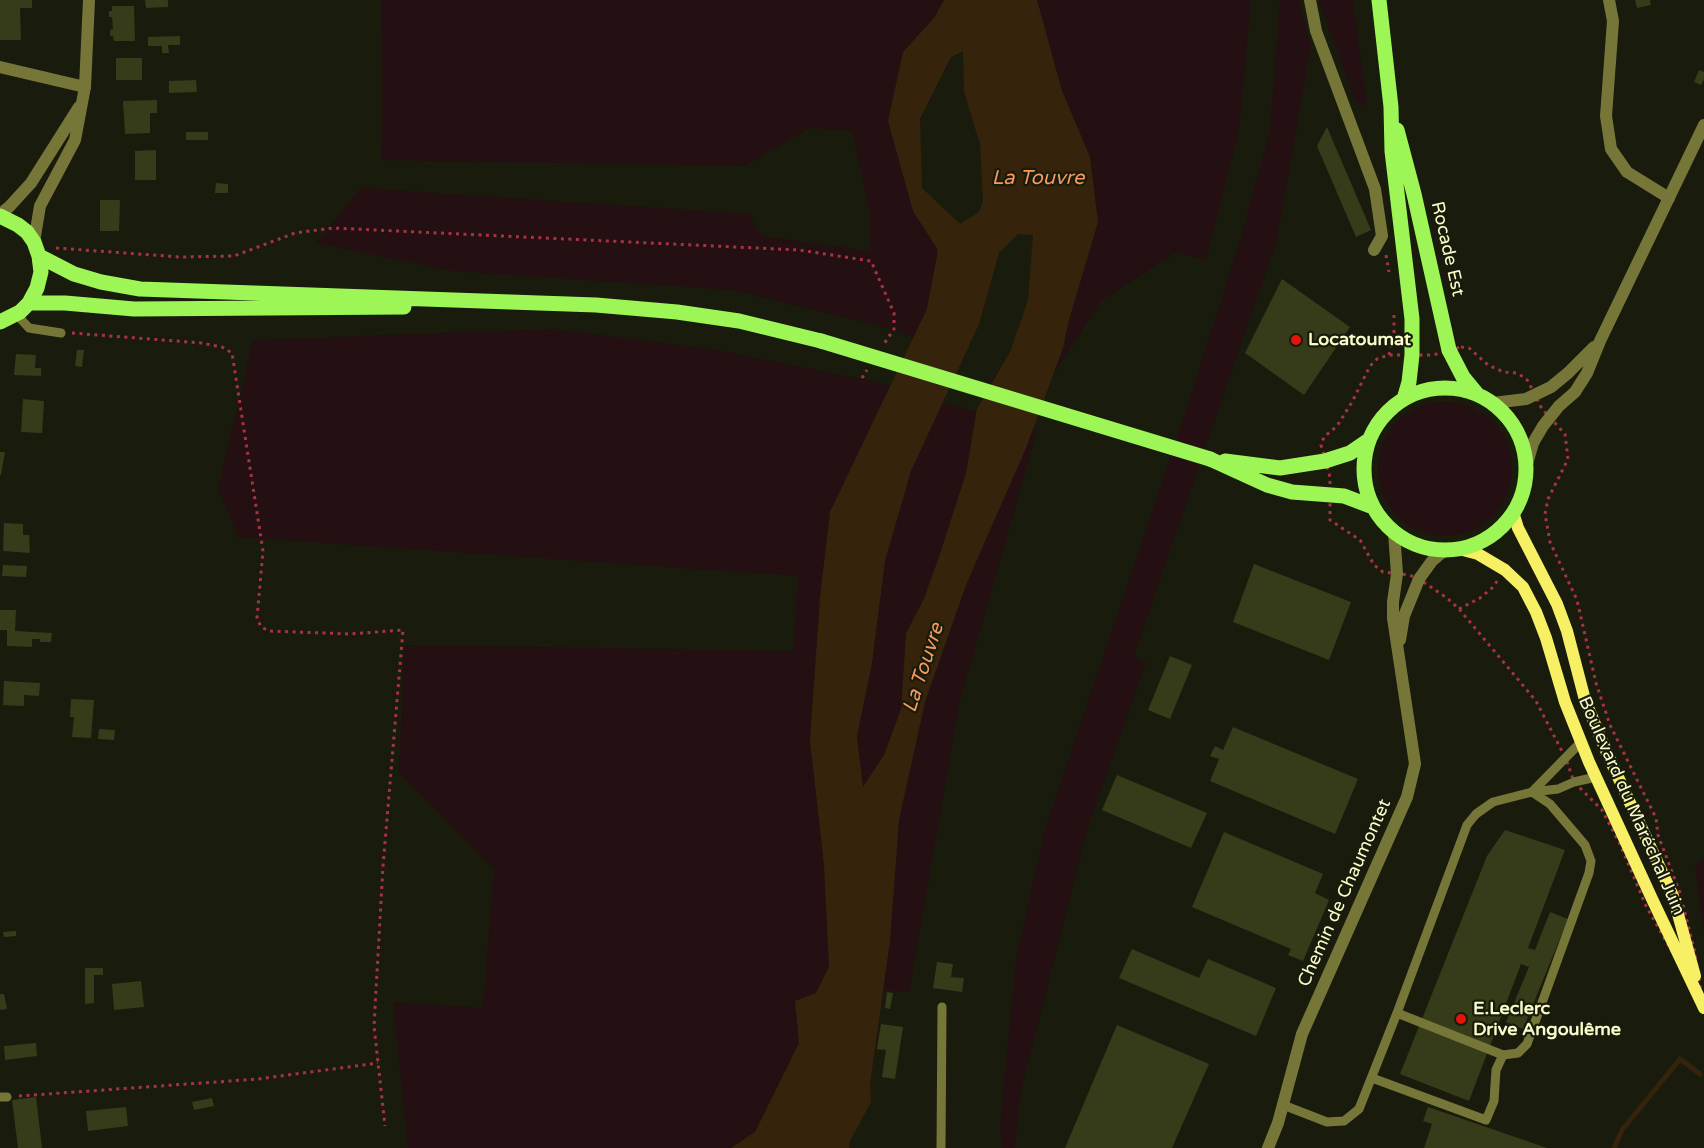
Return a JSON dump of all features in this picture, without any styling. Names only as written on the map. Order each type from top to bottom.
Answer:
[{"type":"main road","name":"Rocade Est","points":[[1379,0],[1391,107],[1392,151],[1412,319],[1412,355],[1409,382],[1404,399]]},
{"type":"main road","name":"Rocade Est","points":[[1391,107],[1414,194],[1449,350],[1463,377],[1477,394]]},
{"type":"main road","points":[[0,215],[18,225],[36,249],[74,274],[101,282],[140,289],[596,305],[677,312],[739,321],[821,341],[1210,459],[1275,488],[1292,492],[1344,496],[1373,507]]},
{"type":"main road","points":[[0,322],[16,314],[29,303],[37,288],[41,272],[36,249]]},
{"type":"main road","points":[[29,303],[65,303],[134,309],[370,309],[499,303]]},
{"type":"main road","points":[[1440,388],[1459,389],[1477,394],[1493,403],[1512,423],[1522,444],[1526,467],[1525,483],[1513,512],[1499,529],[1481,542],[1452,550],[1418,546],[1394,532],[1382,521],[1373,507],[1364,474],[1364,457],[1368,440],[1383,417],[1404,399],[1421,391],[1440,388]]},
{"type":"main road","points":[[1210,459],[1280,468],[1326,462],[1350,453],[1368,440]]},
{"type":"main road","name":"Boulevard du Maréchal Juin","points":[[1513,512],[1518,528],[1557,604],[1567,631],[1585,700],[1607,753],[1673,896],[1703,1007]]},
{"type":"main road","name":"Boulevard du Maréchal Juin","points":[[1452,550],[1478,554],[1491,561],[1523,587],[1546,638],[1565,702],[1596,777],[1703,1007]]},
{"type":"street","points":[[36,249],[40,206],[72,148],[85,93],[89,0]]},
{"type":"street","points":[[1310,0],[1316,31],[1376,189],[1382,236],[1374,250]]},
{"type":"street","points":[[1609,0],[1612,21],[1606,116],[1611,149],[1627,172],[1669,198]]},
{"type":"street","points":[[0,67],[85,93]]},
{"type":"street","points":[[0,215],[31,183],[85,93]]},
{"type":"street","points":[[1526,467],[1533,443],[1550,417],[1575,392],[1587,373],[1600,341],[1704,125]]},
{"type":"street","points":[[1493,403],[1510,402],[1535,395],[1551,387],[1600,341]]},
{"type":"street","name":"Chemin de Chaumontet","points":[[1268,1148],[1302,1034],[1407,797],[1415,764],[1393,618],[1397,574],[1394,532]]},
{"type":"street","name":"Chemin de Chaumontet","points":[[1398,647],[1404,616],[1419,579],[1432,561],[1452,550]]},
{"type":"lane","points":[[16,314],[29,328],[61,333]]},
{"type":"lane","points":[[1532,792],[1581,742]]},
{"type":"lane","points":[[1282,1105],[1327,1122],[1344,1121],[1359,1109],[1398,1013],[1467,825],[1476,814],[1493,802],[1532,792],[1558,789],[1574,782],[1596,777]]},
{"type":"lane","points":[[1398,1013],[1503,1055],[1518,1053],[1527,1044],[1591,861],[1585,846],[1550,804],[1532,792]]},
{"type":"lane","points":[[941,1148],[942,1007]]},
{"type":"lane","points":[[1372,1078],[1486,1120],[1494,1101],[1496,1070],[1503,1055]]},
{"type":"path","points":[[36,249],[64,247],[180,256],[234,256],[295,233],[333,228],[799,250],[871,261],[894,314],[894,329],[881,349]]},
{"type":"path","points":[[1382,236],[1391,279]]},
{"type":"path","points":[[1389,355],[1394,332],[1395,311]]},
{"type":"path","points":[[61,333],[201,343],[222,347],[232,353],[263,551],[257,618],[261,627],[269,631],[350,634],[403,630],[380,911],[374,1026],[385,1126]]},
{"type":"path","points":[[1535,395],[1528,381],[1516,373],[1504,372],[1488,365],[1469,348],[1461,346],[1433,355],[1389,355],[1377,359],[1370,366],[1337,426],[1323,437],[1321,445],[1330,477],[1330,520],[1360,540],[1374,565],[1383,572],[1419,579],[1459,609],[1536,701],[1566,759],[1574,782],[1602,810],[1620,844],[1646,906],[1703,1007]]},
{"type":"path","points":[[862,378],[868,369]]},
{"type":"path","points":[[1550,417],[1565,434],[1568,459],[1548,499],[1545,514],[1550,542]]},
{"type":"path","points":[[3,1097],[258,1079],[378,1064]]},
{"type":"shaded area","points":[[381,0],[944,0],[934,18],[903,52],[913,211],[938,250],[927,309],[914,337],[873,324],[732,290],[453,271],[316,243],[361,188],[750,214],[760,236],[870,251],[870,212],[852,130],[809,128],[745,166],[381,160]]},
{"type":"shaded area","points":[[1037,0],[1251,0],[1239,131],[1206,260],[1176,252],[1101,301],[1054,373],[1063,348],[1069,320],[1090,157],[1062,91]]},
{"type":"shaded area","points":[[1280,0],[1300,0],[1300,8],[1311,46],[1276,243],[1134,655],[1146,663],[1087,830],[1020,1095],[1015,1148],[1002,1148],[1000,1125],[1016,959],[1044,833],[1186,411],[1241,237],[1270,131]]},
{"type":"shaded area","points":[[1319,0],[1353,0],[1367,106],[1355,101]]},
{"type":"shaded area","points":[[554,329],[711,349],[876,382],[1037,431],[960,700],[909,992],[868,989],[791,1148],[408,1148],[393,1002],[483,1008],[494,869],[399,772],[404,645],[793,651],[798,576],[239,537],[218,489],[253,340]]},
{"type":"shaded area","points":[[1445,402],[1471,407],[1493,421],[1507,443],[1512,469],[1507,495],[1493,517],[1471,531],[1445,536],[1419,531],[1397,517],[1383,495],[1378,469],[1383,443],[1397,421],[1419,407]]},
{"type":"shaded area","points":[[1704,858],[1704,931],[1695,867]]},
{"type":"water","name":"La Touvre","points":[[944,0],[1037,0],[1062,91],[1090,157],[1098,222],[1063,348],[1026,448],[966,585],[925,702],[899,820],[890,941],[870,1084],[871,1102],[850,1141],[849,1148],[731,1148],[755,1132],[799,1043],[795,1001],[816,993],[829,967],[824,865],[810,741],[820,597],[830,512],[927,309],[938,250],[913,211],[888,121],[903,52],[934,18]],"holes":[[[963,51],[964,92],[980,144],[983,201],[979,212],[960,224],[922,188],[920,119],[951,57]],[[1018,234],[1033,235],[1028,300],[1010,352],[977,409],[966,473],[923,601],[906,633],[901,709],[884,755],[863,787],[857,736],[872,663],[885,561],[911,471],[979,324],[999,253]]]},
{"type":"building","points":[[0,0],[32,0],[32,8],[20,8],[21,40],[0,40]]},
{"type":"building","points":[[145,0],[168,0],[168,7],[146,8]]},
{"type":"building","points":[[1635,0],[1650,0],[1651,5],[1637,8]]},
{"type":"building","points":[[112,6],[134,6],[135,41],[114,41],[113,36],[110,36],[110,30],[113,29],[109,11],[112,11]]},
{"type":"building","points":[[180,36],[180,45],[168,45],[169,53],[162,53],[162,46],[148,46],[148,37]]},
{"type":"building","points":[[116,58],[142,58],[142,80],[116,80]]},
{"type":"building","points":[[1699,70],[1704,72],[1701,85],[1694,82]]},
{"type":"building","points":[[196,80],[197,92],[169,93],[169,81]]},
{"type":"building","points":[[157,100],[157,113],[150,113],[150,133],[125,134],[123,101]]},
{"type":"building","points":[[1327,127],[1371,230],[1356,237],[1317,146]]},
{"type":"building","points":[[186,132],[208,132],[208,140],[186,140]]},
{"type":"building","points":[[156,150],[156,180],[135,180],[135,151]]},
{"type":"building","points":[[216,183],[228,184],[228,193],[215,193]]},
{"type":"building","points":[[100,200],[120,200],[119,231],[100,231]]},
{"type":"building","name":"Locatoumat","points":[[1282,279],[1350,327],[1304,395],[1245,353]]},
{"type":"building","points":[[77,350],[84,350],[82,367],[75,366]]},
{"type":"building","points":[[16,354],[36,355],[35,368],[41,368],[41,376],[14,375]]},
{"type":"building","points":[[23,399],[44,401],[42,433],[21,432]]},
{"type":"building","points":[[0,452],[5,452],[1,475],[0,475]]},
{"type":"building","points":[[4,523],[23,524],[23,535],[29,535],[30,553],[3,551]]},
{"type":"building","points":[[1254,564],[1351,602],[1329,660],[1233,622]]},
{"type":"building","points":[[3,565],[27,566],[26,577],[2,576]]},
{"type":"building","points":[[0,610],[16,610],[15,631],[52,633],[51,642],[32,639],[32,647],[7,646],[7,630],[0,630]]},
{"type":"building","points":[[1170,656],[1192,665],[1170,719],[1148,710]]},
{"type":"building","points":[[4,681],[40,683],[39,696],[24,695],[24,706],[3,705]]},
{"type":"building","points":[[71,699],[94,700],[91,738],[72,737],[74,717],[70,717]]},
{"type":"building","points":[[1233,727],[1358,779],[1335,834],[1210,781],[1219,759],[1210,756],[1215,746],[1223,750]]},
{"type":"building","points":[[99,729],[115,730],[114,740],[98,739]]},
{"type":"building","points":[[1117,775],[1207,813],[1191,848],[1102,810]]},
{"type":"building","name":"E.Leclerc Drive Angoulême","points":[[1505,830],[1565,850],[1528,948],[1535,950],[1550,912],[1568,919],[1523,1029],[1506,1022],[1529,967],[1521,964],[1469,1101],[1400,1074],[1487,856]]},
{"type":"building","points":[[1224,832],[1323,874],[1315,893],[1329,900],[1303,961],[1288,955],[1291,949],[1192,907]]},
{"type":"building","points":[[16,931],[16,936],[4,937],[3,932]]},
{"type":"building","points":[[1132,949],[1199,978],[1208,959],[1276,988],[1256,1036],[1119,978]]},
{"type":"building","points":[[937,962],[953,964],[951,977],[964,978],[962,992],[933,988]]},
{"type":"building","points":[[85,968],[103,968],[103,975],[94,975],[94,1003],[85,1004]]},
{"type":"building","points":[[141,981],[144,1007],[114,1010],[112,984]]},
{"type":"building","points":[[887,992],[893,993],[890,1009],[885,1008]]},
{"type":"building","points":[[0,994],[4,994],[7,1009],[0,1010]]},
{"type":"building","points":[[881,1024],[903,1027],[895,1079],[882,1077],[886,1050],[877,1049]]},
{"type":"building","points":[[1117,1025],[1209,1064],[1172,1148],[1065,1148]]},
{"type":"building","points":[[36,1043],[37,1056],[5,1060],[4,1046]]},
{"type":"building","points":[[36,1097],[42,1148],[18,1148],[12,1100]]},
{"type":"building","points":[[212,1098],[214,1106],[194,1110],[192,1102]]},
{"type":"building","points":[[126,1107],[128,1126],[88,1131],[86,1111]]},
{"type":"building","points":[[1428,1107],[1547,1148],[1424,1148],[1432,1124],[1423,1121]]},
{"type":"waterway","points":[[1614,1148],[1622,1130],[1680,1059],[1700,1074]]},
{"type":"place","name":"Locatoumat","points":[[1296,340]]},
{"type":"place","name":"E.Leclerc Drive Angoulême","points":[[1461,1019]]}]
